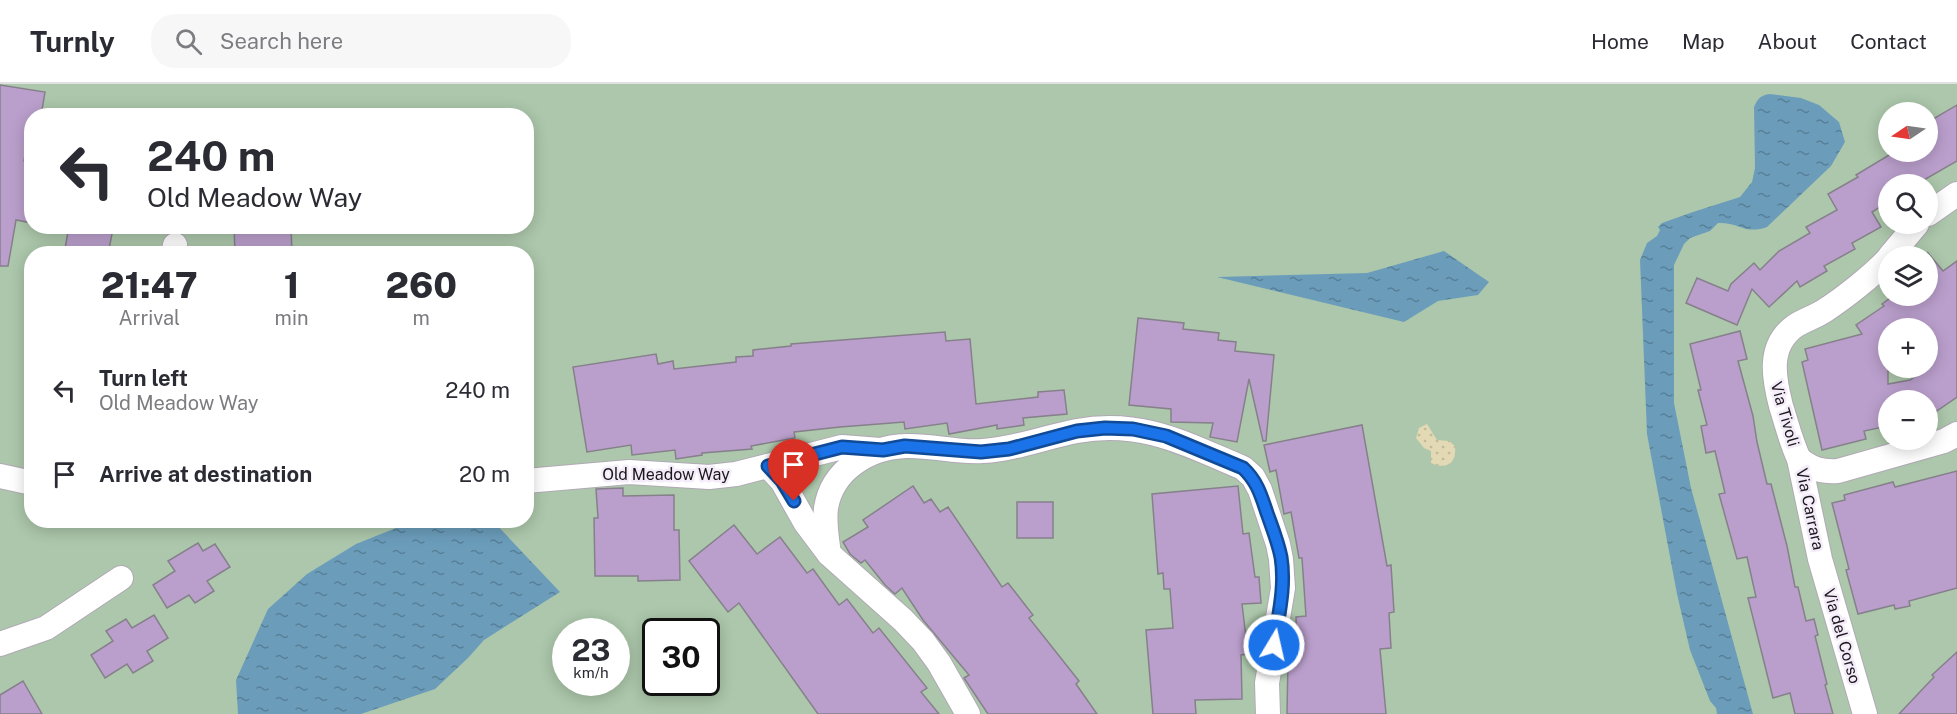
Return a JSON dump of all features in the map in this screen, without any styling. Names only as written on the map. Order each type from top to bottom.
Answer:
[{"type":"street","points":[[1938,207],[1957,195]]},
{"type":"street","points":[[1899,246],[1909,234]]},
{"type":"street","name":"Via Tivoli","points":[[1799,459],[1792,445],[1775,384],[1773,369],[1775,356],[1785,335],[1795,326],[1832,306],[1878,267]]},
{"type":"street","name":"Old Meadow Way","points":[[829,554],[827,506],[836,481],[844,470],[861,458],[883,450],[905,446],[981,452],[1009,449],[1077,431],[1105,428],[1133,429],[1166,436],[1243,468],[1253,477],[1260,490],[1278,544],[1283,574],[1283,588],[1267,683],[1268,714]]},
{"type":"street","points":[[1799,459],[1811,468],[1824,472],[1838,471],[1944,441],[1957,434]]},
{"type":"street","name":"Old Meadow Way","points":[[534,479],[629,472],[709,477],[736,474],[842,447],[883,450]]},
{"type":"street","name":"Via Carrara","points":[[1799,459],[1820,559]]},
{"type":"street","points":[[768,466],[782,481],[806,522],[829,554],[923,640],[968,714]]},
{"type":"street","points":[[0,476],[24,481]]},
{"type":"street","name":"Via del Corso","points":[[1820,559],[1865,714]]},
{"type":"street","points":[[0,644],[45,628],[121,578]]},
{"type":"green space","points":[[0,84],[1957,84],[1957,714],[0,714]]},
{"type":"sand","points":[[1427,424],[1437,440],[1449,441],[1455,446],[1454,457],[1449,464],[1441,466],[1431,463],[1431,451],[1424,448],[1416,438],[1419,428]]},
{"type":"water","points":[[1770,94],[1801,98],[1819,105],[1839,122],[1845,142],[1831,166],[1767,227],[1753,230],[1718,223],[1710,231],[1690,238],[1684,244],[1674,265],[1674,403],[1691,488],[1753,714],[1717,714],[1690,650],[1677,594],[1647,434],[1640,260],[1647,243],[1657,236],[1660,230],[1658,227],[1662,223],[1740,197],[1752,182],[1755,168],[1754,107],[1760,98]]},
{"type":"water","points":[[1444,251],[1489,282],[1478,295],[1438,301],[1404,322],[1217,277],[1367,273]]},
{"type":"water","points":[[396,528],[500,528],[560,592],[484,640],[435,689],[361,714],[238,714],[236,680],[268,609],[307,574],[356,544]]},
{"type":"building","points":[[0,85],[45,92],[42,108],[24,108],[24,222],[16,220],[8,266],[0,266]]},
{"type":"building","points":[[1957,105],[1957,161],[1934,174],[1878,174],[1878,208],[1872,212],[1878,222],[1878,229],[1852,243],[1855,249],[1824,266],[1827,271],[1800,287],[1797,281],[1769,307],[1752,289],[1737,325],[1686,303],[1697,278],[1728,291],[1731,284],[1754,263],[1760,270],[1779,251],[1810,233],[1806,227],[1837,210],[1828,194],[1858,177],[1856,175],[1878,162],[1938,162],[1938,116]]},
{"type":"building","points":[[68,234],[112,234],[110,246],[65,246]]},
{"type":"building","points":[[234,234],[291,234],[292,246],[235,246]]},
{"type":"building","points":[[1957,261],[1957,397],[1938,410],[1938,390],[1878,390],[1878,428],[1864,431],[1866,439],[1822,450],[1802,362],[1808,360],[1805,349],[1862,334],[1856,325],[1884,306],[1938,306],[1938,265],[1943,271]]},
{"type":"building","points":[[1138,318],[1184,323],[1183,329],[1219,333],[1218,340],[1236,342],[1235,351],[1274,355],[1266,441],[1263,441],[1249,379],[1237,442],[1210,437],[1213,423],[1171,422],[1171,409],[1129,405]]},
{"type":"building","points":[[1740,331],[1747,359],[1738,361],[1753,416],[1767,484],[1771,484],[1795,587],[1798,587],[1806,621],[1814,619],[1818,635],[1815,636],[1833,714],[1795,714],[1790,693],[1773,698],[1748,598],[1756,597],[1747,557],[1737,559],[1719,494],[1725,493],[1715,451],[1706,453],[1701,426],[1707,425],[1690,344]]},
{"type":"building","points":[[945,332],[946,341],[970,339],[976,404],[1038,397],[1038,392],[1064,390],[1067,414],[1023,418],[1024,425],[997,429],[997,425],[949,434],[947,423],[905,429],[904,422],[794,432],[795,438],[751,446],[752,449],[702,453],[702,455],[676,459],[675,450],[632,455],[631,445],[587,452],[573,367],[656,354],[658,364],[673,361],[674,369],[736,362],[736,357],[753,356],[753,350],[791,346],[791,344]]},
{"type":"building","points":[[1362,425],[1387,566],[1391,565],[1394,612],[1389,613],[1391,648],[1380,649],[1386,714],[1287,714],[1288,660],[1297,661],[1296,617],[1306,616],[1302,558],[1299,558],[1291,512],[1284,514],[1276,470],[1270,472],[1264,445]]},
{"type":"building","points":[[1957,471],[1957,588],[1909,601],[1910,606],[1895,609],[1894,605],[1858,614],[1832,503],[1845,500],[1844,495],[1893,482],[1895,487]]},
{"type":"building","points":[[913,486],[924,503],[931,499],[940,512],[948,507],[1002,587],[1008,583],[1033,615],[1029,618],[1079,681],[1076,684],[1097,714],[988,714],[964,678],[969,675],[923,620],[902,588],[895,594],[865,560],[861,563],[850,554],[843,542],[868,527],[863,520]]},
{"type":"building","points":[[1238,486],[1243,534],[1249,533],[1255,577],[1259,577],[1261,603],[1242,604],[1248,654],[1241,655],[1242,699],[1195,700],[1196,714],[1153,714],[1146,630],[1173,628],[1170,589],[1164,589],[1163,573],[1158,574],[1152,494]]},
{"type":"building","points":[[623,488],[623,496],[674,495],[674,530],[679,530],[680,580],[638,581],[638,576],[595,576],[594,518],[598,518],[596,489]]},
{"type":"building","points":[[1017,502],[1053,502],[1053,538],[1017,538]]},
{"type":"building","points":[[734,525],[757,554],[780,537],[807,573],[813,569],[839,605],[847,599],[873,633],[879,628],[927,688],[921,692],[939,714],[818,714],[739,603],[728,612],[689,561]]},
{"type":"building","points":[[198,543],[203,551],[215,544],[230,567],[207,581],[214,591],[195,603],[189,595],[167,608],[153,585],[175,571],[168,561]]},
{"type":"building","points":[[154,615],[168,638],[147,651],[153,661],[133,673],[127,664],[105,678],[91,655],[113,641],[106,631],[126,619],[132,628]]},
{"type":"building","points":[[1957,652],[1957,714],[1899,714],[1934,677],[1932,675]]},
{"type":"building","points":[[23,681],[42,714],[0,714],[0,695]]},
{"type":"route","points":[[794,501],[782,481],[768,466],[842,447],[883,450],[905,446],[981,452],[1009,449],[1077,431],[1105,428],[1153,432],[1243,468],[1253,477],[1260,490],[1278,544],[1283,574],[1274,645]]}]
